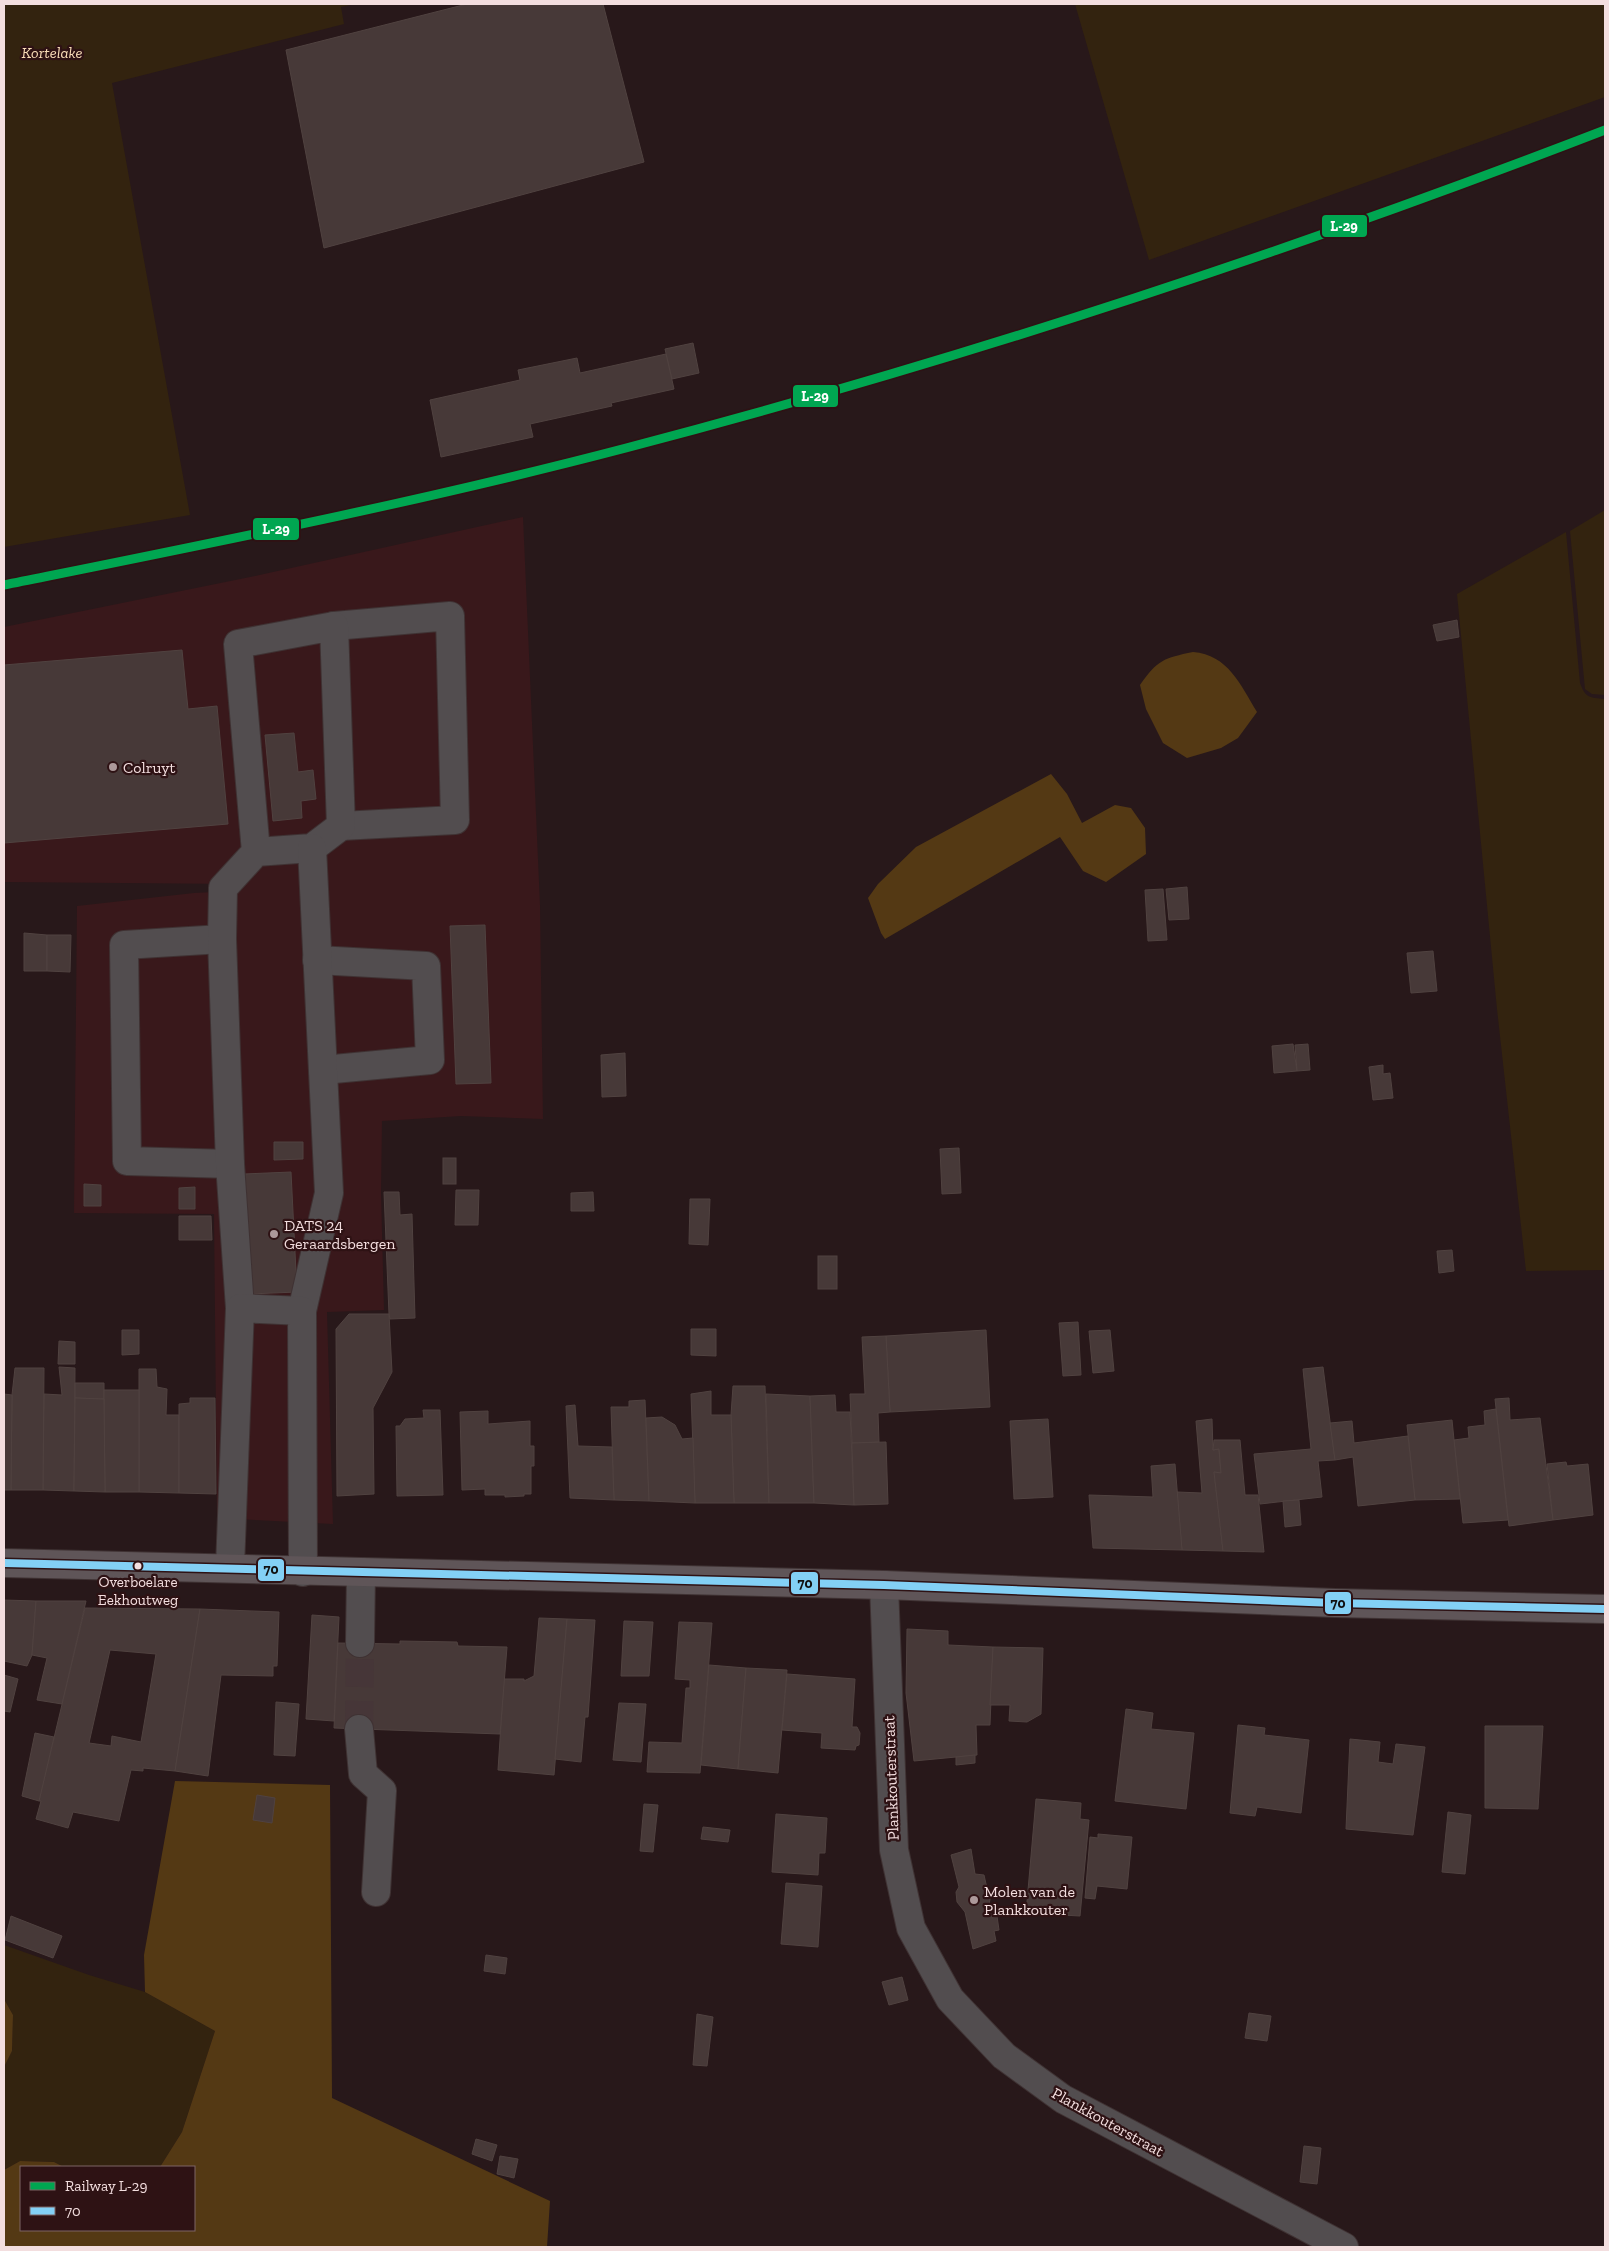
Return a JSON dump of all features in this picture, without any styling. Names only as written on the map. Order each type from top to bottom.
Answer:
[{"type":"main road","points":[[4,1563],[230,1567],[303,1572],[884,1585],[1335,1603],[1605,1609]]},
{"type":"street","points":[[230,1567],[240,1308],[230,1164],[222,939],[223,888],[256,852],[312,848],[341,826],[455,820],[450,616],[334,626],[238,644],[256,852]]},
{"type":"street","points":[[334,626],[341,826]]},
{"type":"street","points":[[303,1572],[302,1311],[329,1194],[312,848]]},
{"type":"street","points":[[222,939],[124,945],[127,1160],[230,1164]]},
{"type":"street","points":[[317,960],[426,966],[430,1060],[323,1070]]},
{"type":"street","points":[[240,1308],[302,1311]]},
{"type":"street","points":[[360,1643],[361,1572]]},
{"type":"street","name":"Plankkouterstraat","points":[[884,1585],[894,1850],[912,1928],[950,1999],[1004,2056],[1062,2099],[1344,2247]]},
{"type":"street","points":[[359,1729],[363,1774],[382,1791],[376,1892]]},
{"type":"shaded area","points":[[523,517],[540,905],[543,1119],[461,1116],[382,1121],[381,1193],[384,1310],[327,1312],[333,1524],[217,1518],[214,1214],[74,1213],[77,906],[194,893],[233,891],[237,884],[4,882],[4,627],[255,576]]},
{"type":"shaded area","points":[[1193,652],[1205,654],[1224,665],[1239,682],[1257,712],[1238,738],[1221,748],[1187,758],[1163,743],[1146,709],[1140,685],[1151,670],[1162,661]]},
{"type":"shaded area","points":[[1051,774],[1067,794],[1082,823],[1115,805],[1131,808],[1145,828],[1146,854],[1106,882],[1083,871],[1060,837],[885,939],[868,898],[878,884],[916,847]]},
{"type":"shaded area","points":[[175,1781],[330,1785],[332,2098],[550,2201],[547,2247],[4,2247],[4,2170],[20,2161],[54,2162],[62,2166],[20,2166],[20,2231],[195,2231],[195,2166],[161,2166],[182,2132],[215,2031],[145,1992],[144,1955]]},
{"type":"shaded area","points":[[4,1999],[13,2015],[12,2051],[4,2067]]},
{"type":"green space","name":"Kortelake","points":[[4,4],[355,4],[341,7],[344,24],[112,83],[190,515],[4,547]]},
{"type":"green space","points":[[1075,4],[1605,4],[1605,97],[1149,260]]},
{"type":"green space","points":[[1605,510],[1605,695],[1592,694],[1585,689],[1570,531]]},
{"type":"green space","points":[[1566,532],[1580,683],[1586,695],[1605,699],[1605,1270],[1526,1271],[1497,1009],[1457,594]]},
{"type":"green space","points":[[4,1945],[89,1975],[145,1992],[215,2031],[182,2132],[161,2166],[62,2166],[54,2162],[20,2161],[4,2170],[4,2067],[12,2051],[13,2015],[4,1999]]},
{"type":"building","points":[[467,4],[603,4],[644,162],[324,248],[286,50]]},
{"type":"building","points":[[693,343],[699,373],[672,379],[665,349]]},
{"type":"building","points":[[666,354],[674,389],[611,403],[612,406],[530,424],[533,437],[441,457],[430,400],[520,380],[518,370],[577,358],[580,373]]},
{"type":"building","points":[[1457,620],[1459,637],[1437,641],[1433,625]]},
{"type":"building","name":"Colruyt","points":[[182,650],[188,709],[217,706],[228,824],[4,843],[4,665]]},
{"type":"building","points":[[294,733],[298,772],[313,770],[316,799],[301,801],[302,818],[273,821],[265,735]]},
{"type":"building","points":[[1187,887],[1189,919],[1169,920],[1166,889]]},
{"type":"building","points":[[1163,889],[1167,940],[1148,941],[1145,890]]},
{"type":"building","points":[[485,925],[491,1083],[456,1084],[450,926]]},
{"type":"building","points":[[24,933],[47,935],[47,971],[24,971]]},
{"type":"building","points":[[47,935],[71,935],[70,972],[47,971]]},
{"type":"building","points":[[1433,951],[1437,991],[1411,993],[1407,953]]},
{"type":"building","points":[[1293,1044],[1297,1071],[1274,1073],[1272,1046]]},
{"type":"building","points":[[1308,1044],[1310,1070],[1297,1071],[1295,1045]]},
{"type":"building","points":[[625,1053],[626,1096],[602,1097],[601,1055]]},
{"type":"building","points":[[1383,1065],[1383,1074],[1390,1073],[1393,1098],[1373,1100],[1369,1067]]},
{"type":"building","points":[[274,1142],[303,1142],[303,1159],[274,1160]]},
{"type":"building","points":[[959,1148],[961,1193],[942,1194],[940,1149]]},
{"type":"building","points":[[443,1158],[456,1158],[456,1184],[443,1184]]},
{"type":"building","points":[[291,1172],[297,1292],[250,1294],[244,1174]]},
{"type":"building","points":[[84,1184],[101,1185],[101,1206],[84,1206]]},
{"type":"building","points":[[195,1187],[195,1209],[179,1209],[179,1188]]},
{"type":"building","points":[[456,1190],[479,1190],[478,1225],[455,1225]]},
{"type":"building","points":[[384,1192],[399,1192],[400,1215],[412,1214],[415,1318],[390,1319]]},
{"type":"building","points":[[593,1192],[594,1211],[571,1211],[571,1193]]},
{"type":"building","points":[[690,1199],[710,1199],[708,1245],[689,1244]]},
{"type":"building","points":[[179,1216],[211,1216],[212,1240],[179,1240]]},
{"type":"building","points":[[1452,1250],[1454,1271],[1439,1273],[1437,1251]]},
{"type":"building","points":[[818,1256],[837,1256],[837,1289],[818,1289]]},
{"type":"building","points":[[349,1314],[389,1314],[392,1372],[373,1408],[374,1494],[337,1496],[336,1329]]},
{"type":"building","points":[[1078,1322],[1081,1375],[1063,1376],[1059,1323]]},
{"type":"building","points":[[691,1329],[716,1329],[716,1356],[691,1355]]},
{"type":"building","points":[[122,1330],[139,1330],[139,1354],[122,1355]]},
{"type":"building","points":[[986,1330],[990,1407],[890,1412],[886,1336]]},
{"type":"building","points":[[1110,1330],[1114,1371],[1093,1373],[1089,1331]]},
{"type":"building","points":[[886,1336],[890,1412],[878,1413],[879,1442],[852,1443],[850,1394],[865,1394],[862,1337]]},
{"type":"building","points":[[59,1341],[75,1342],[75,1364],[58,1364]]},
{"type":"building","points":[[59,1367],[75,1368],[74,1491],[43,1490],[44,1394],[62,1395]]},
{"type":"building","points":[[1323,1367],[1335,1460],[1318,1461],[1322,1497],[1260,1504],[1254,1454],[1311,1449],[1303,1369]]},
{"type":"building","points":[[15,1368],[44,1368],[43,1490],[11,1490],[12,1395]]},
{"type":"building","points":[[139,1369],[156,1369],[157,1387],[167,1389],[166,1415],[179,1415],[179,1493],[139,1492]]},
{"type":"building","points":[[75,1383],[104,1383],[104,1399],[75,1398]]},
{"type":"building","points":[[733,1386],[765,1386],[769,1503],[734,1503],[731,1415]]},
{"type":"building","points":[[104,1390],[139,1390],[139,1492],[105,1492]]},
{"type":"building","points":[[711,1391],[711,1415],[731,1415],[734,1503],[695,1503],[691,1394]]},
{"type":"building","points":[[4,1394],[12,1395],[11,1490],[4,1490]]},
{"type":"building","points":[[766,1394],[810,1396],[814,1503],[769,1503]]},
{"type":"building","points":[[835,1395],[836,1412],[850,1412],[854,1505],[814,1503],[810,1396]]},
{"type":"building","points":[[75,1398],[104,1399],[105,1492],[74,1491]]},
{"type":"building","points":[[190,1398],[215,1398],[216,1494],[179,1493],[179,1404],[190,1403]]},
{"type":"building","points":[[1509,1398],[1510,1420],[1540,1418],[1553,1520],[1509,1526],[1495,1399]]},
{"type":"building","points":[[645,1400],[649,1501],[614,1500],[611,1407],[629,1407],[629,1401]]},
{"type":"building","points":[[575,1405],[578,1446],[612,1447],[614,1500],[570,1498],[566,1406]]},
{"type":"building","points":[[1496,1409],[1508,1520],[1463,1523],[1454,1440],[1469,1438],[1468,1427],[1485,1425],[1484,1411]]},
{"type":"building","points":[[423,1410],[440,1410],[443,1495],[397,1496],[396,1426],[400,1426],[405,1419],[424,1418]]},
{"type":"building","points":[[488,1411],[488,1424],[530,1421],[530,1446],[534,1446],[534,1466],[531,1466],[531,1494],[505,1497],[505,1495],[485,1495],[485,1489],[462,1490],[460,1412]]},
{"type":"building","points":[[662,1417],[675,1425],[682,1439],[693,1438],[695,1503],[649,1501],[646,1418]]},
{"type":"building","points":[[1048,1419],[1053,1497],[1014,1499],[1010,1421]]},
{"type":"building","points":[[1212,1419],[1213,1450],[1219,1449],[1221,1473],[1214,1472],[1223,1551],[1182,1550],[1177,1492],[1202,1493],[1196,1421]]},
{"type":"building","points":[[1452,1420],[1460,1499],[1415,1500],[1407,1425]]},
{"type":"building","points":[[1352,1421],[1354,1443],[1408,1436],[1415,1500],[1358,1506],[1353,1457],[1335,1460],[1330,1423]]},
{"type":"building","points":[[1214,1440],[1240,1440],[1245,1495],[1258,1495],[1264,1552],[1223,1551],[1214,1472],[1221,1473],[1219,1449],[1213,1450]]},
{"type":"building","points":[[886,1442],[888,1504],[854,1505],[852,1443]]},
{"type":"building","points":[[1566,1462],[1567,1466],[1588,1464],[1593,1515],[1553,1520],[1547,1464]]},
{"type":"building","points":[[1175,1464],[1182,1550],[1093,1548],[1089,1495],[1153,1497],[1151,1466]]},
{"type":"building","points":[[1299,1500],[1301,1525],[1285,1527],[1283,1501]]},
{"type":"building","points":[[4,1600],[36,1601],[32,1655],[27,1666],[4,1661]]},
{"type":"building","points":[[36,1601],[86,1601],[62,1704],[37,1700],[47,1658],[32,1655]]},
{"type":"building","points":[[85,1608],[200,1609],[175,1771],[143,1768],[143,1771],[131,1770],[119,1821],[73,1812],[68,1828],[36,1819],[41,1801],[39,1801]],"holes":[[[110,1650],[156,1654],[141,1742],[112,1736],[111,1746],[89,1743]]]},
{"type":"building","points":[[200,1609],[279,1612],[277,1666],[273,1666],[273,1676],[221,1675],[208,1776],[175,1771]]},
{"type":"building","points":[[312,1615],[339,1617],[334,1721],[306,1719]]},
{"type":"building","points":[[539,1618],[567,1619],[554,1775],[498,1770],[504,1679],[524,1679],[524,1681],[534,1676]]},
{"type":"building","points":[[567,1619],[595,1620],[588,1717],[585,1717],[581,1762],[555,1759]]},
{"type":"building","points":[[624,1621],[653,1622],[649,1676],[621,1676]]},
{"type":"building","points":[[679,1622],[712,1623],[700,1773],[647,1772],[649,1742],[682,1743],[686,1688],[690,1688],[690,1680],[675,1679]]},
{"type":"building","points":[[907,1629],[948,1631],[948,1645],[993,1647],[990,1725],[976,1725],[977,1755],[914,1761],[906,1693]]},
{"type":"building","points":[[400,1641],[457,1642],[458,1646],[507,1647],[500,1734],[334,1728],[338,1643],[400,1644]]},
{"type":"building","points":[[993,1647],[1043,1648],[1041,1714],[1027,1722],[1009,1721],[1010,1705],[990,1705]]},
{"type":"building","points":[[709,1665],[746,1668],[738,1769],[701,1765]]},
{"type":"building","points":[[746,1668],[787,1670],[778,1773],[738,1769]]},
{"type":"building","points":[[787,1674],[855,1679],[852,1727],[857,1727],[860,1733],[859,1745],[856,1746],[855,1750],[821,1748],[822,1733],[782,1730]]},
{"type":"building","points":[[4,1675],[18,1679],[10,1712],[4,1711]]},
{"type":"building","points":[[276,1702],[299,1704],[295,1756],[274,1755]]},
{"type":"building","points":[[619,1703],[646,1704],[641,1762],[613,1760]]},
{"type":"building","points":[[1126,1709],[1153,1713],[1151,1729],[1194,1733],[1186,1809],[1115,1801]]},
{"type":"building","points":[[1238,1725],[1265,1728],[1264,1735],[1309,1740],[1301,1813],[1257,1807],[1255,1816],[1230,1813]]},
{"type":"building","points":[[1485,1726],[1543,1726],[1538,1809],[1485,1808]]},
{"type":"building","points":[[35,1733],[54,1737],[39,1801],[22,1796]]},
{"type":"building","points":[[1350,1739],[1380,1742],[1378,1762],[1393,1764],[1396,1744],[1425,1747],[1413,1835],[1346,1829]]},
{"type":"building","points":[[975,1755],[975,1763],[956,1765],[956,1757]]},
{"type":"building","points":[[257,1795],[275,1798],[272,1823],[253,1820]]},
{"type":"building","points":[[1036,1799],[1081,1803],[1080,1819],[1089,1820],[1080,1916],[1026,1913]]},
{"type":"building","points":[[644,1804],[658,1805],[653,1852],[640,1851]]},
{"type":"building","points":[[1448,1812],[1471,1815],[1465,1874],[1442,1872]]},
{"type":"building","points":[[776,1814],[827,1818],[825,1853],[819,1853],[818,1875],[772,1872]]},
{"type":"building","points":[[703,1827],[730,1830],[728,1842],[701,1839]]},
{"type":"building","points":[[1098,1834],[1132,1837],[1127,1889],[1097,1886],[1095,1899],[1085,1898],[1090,1837],[1098,1838]]},
{"type":"building","name":"Molen van de Plankkouter","points":[[971,1849],[975,1874],[984,1875],[991,1893],[989,1905],[992,1918],[997,1916],[999,1930],[994,1931],[996,1941],[973,1949],[965,1912],[957,1902],[956,1892],[959,1887],[951,1855]]},
{"type":"building","points":[[786,1883],[822,1886],[818,1947],[781,1944]]},
{"type":"building","points":[[11,1916],[62,1936],[53,1958],[5,1940]]},
{"type":"building","points":[[486,1955],[507,1958],[505,1974],[484,1971]]},
{"type":"building","points":[[902,1977],[908,2000],[889,2005],[882,1982]]},
{"type":"building","points":[[1249,2013],[1271,2016],[1267,2041],[1245,2038]]},
{"type":"building","points":[[697,2014],[713,2017],[707,2066],[693,2065]]},
{"type":"building","points":[[476,2139],[497,2145],[492,2161],[472,2154]]},
{"type":"building","points":[[1304,2146],[1321,2148],[1317,2184],[1300,2182]]},
{"type":"building","points":[[500,2156],[518,2159],[514,2178],[497,2174]]},
{"type":"tunnel","points":[[359,1729],[360,1643]]},
{"type":"rail line","name":"L-29","points":[[4,585],[316,521],[549,468],[874,379],[1120,303],[1242,262],[1363,220],[1605,130]]},
{"type":"transit line","name":"70","points":[[4,1563],[884,1585],[1335,1603],[1605,1609]]},
{"type":"place","name":"Colruyt","points":[[113,767]]},
{"type":"place","name":"DATS 24 Geraardsbergen","points":[[274,1234]]},
{"type":"place","name":"Overboelare Eekhoutweg","points":[[138,1566]]},
{"type":"place","name":"Molen van de Plankkouter","points":[[974,1900]]}]
